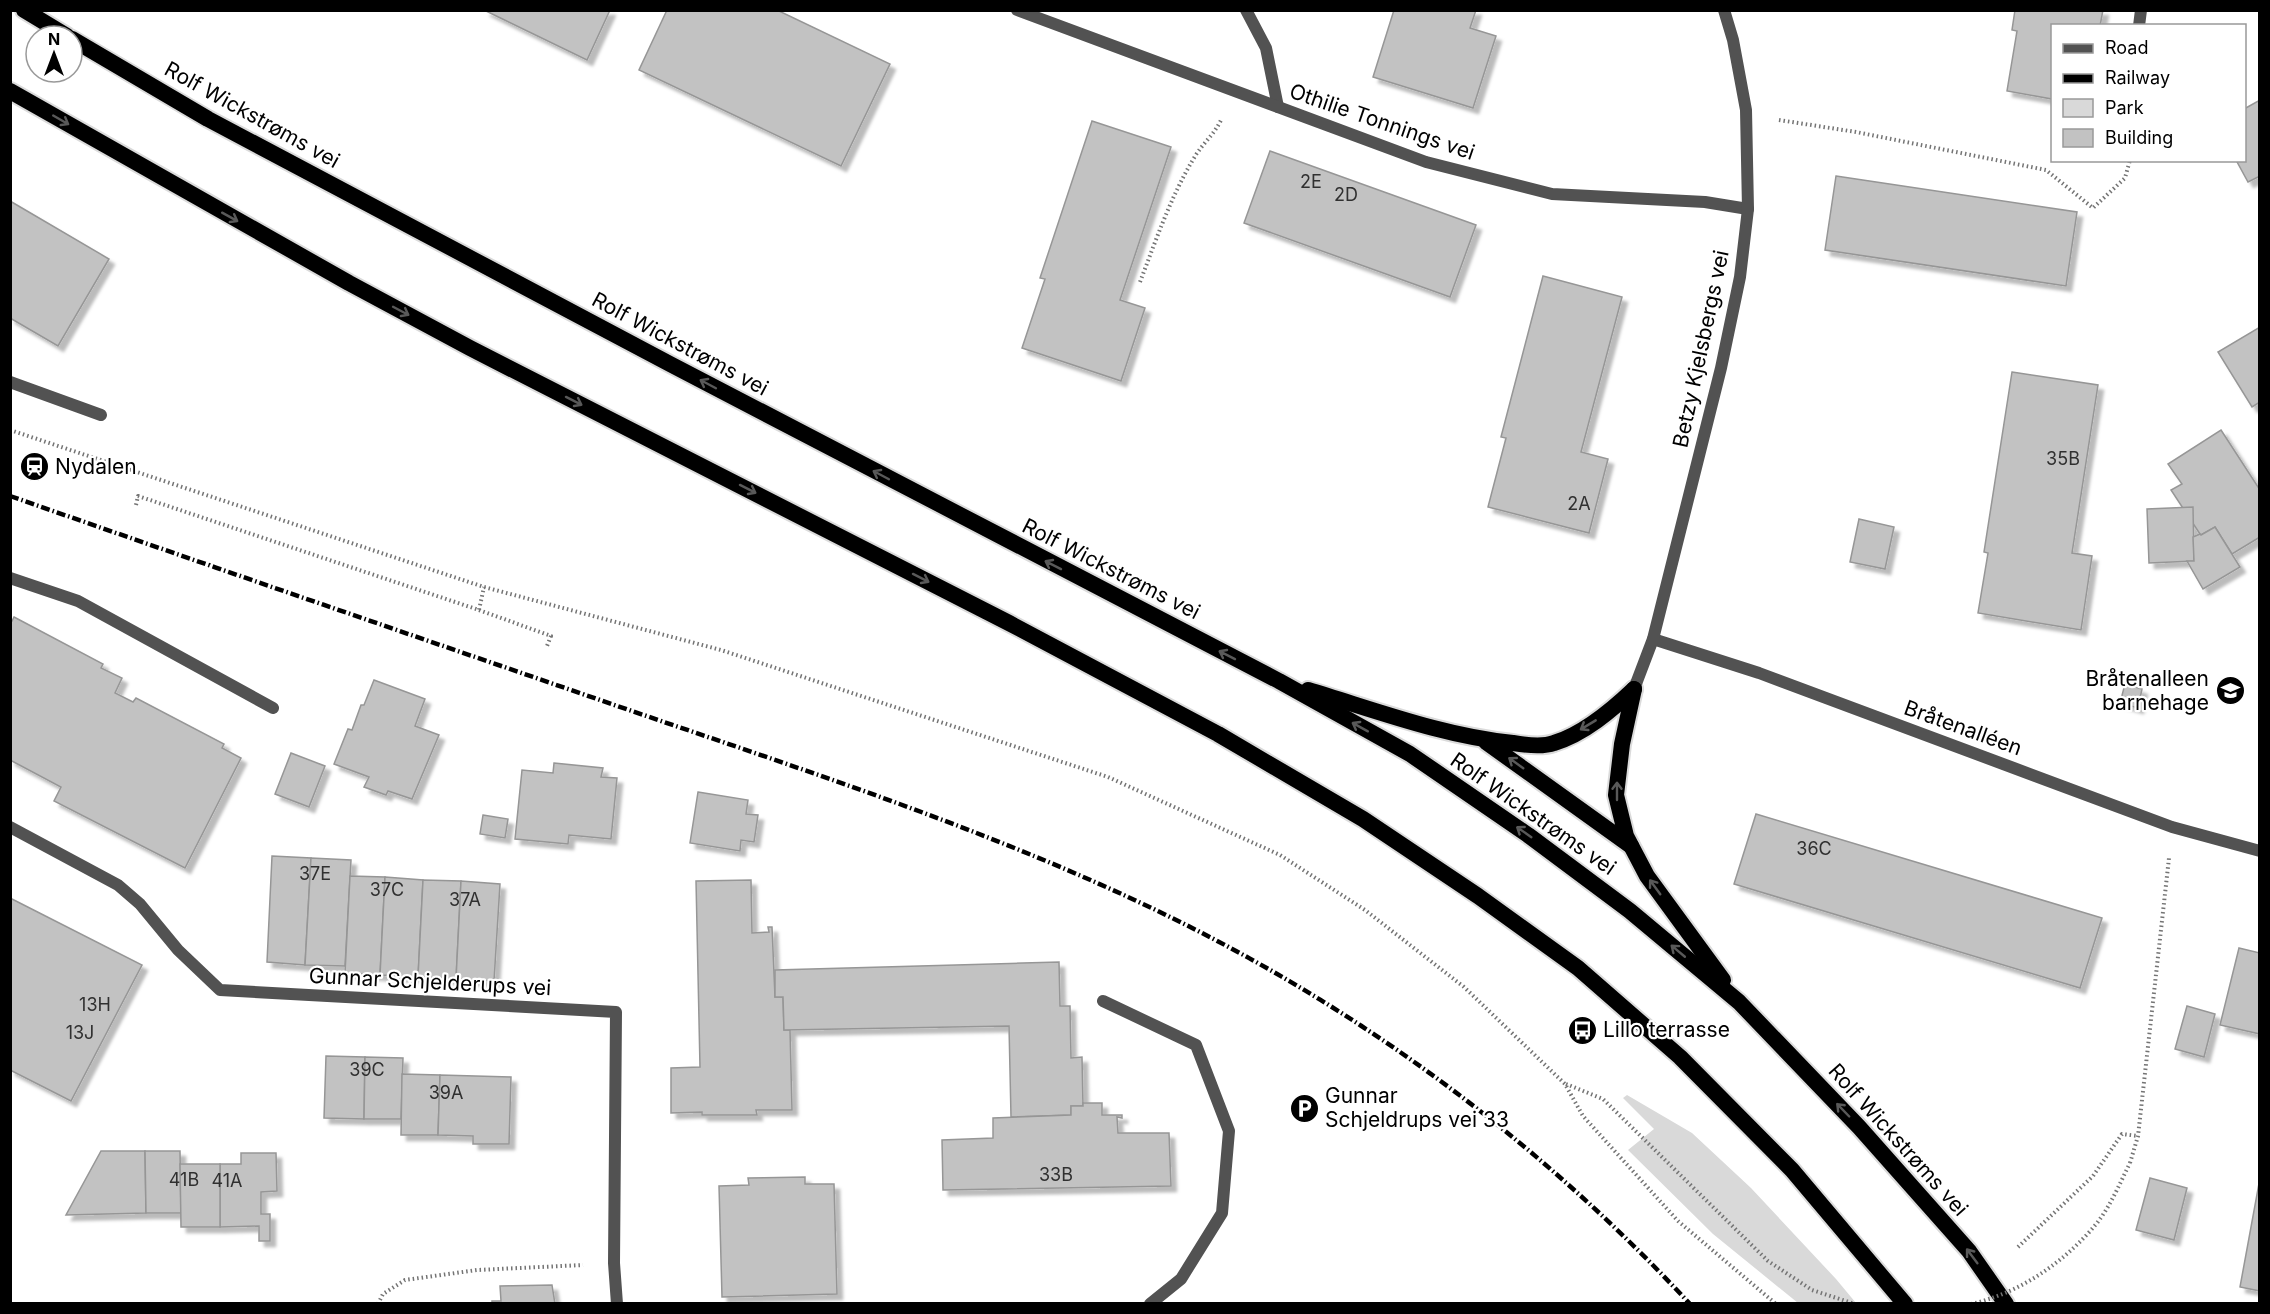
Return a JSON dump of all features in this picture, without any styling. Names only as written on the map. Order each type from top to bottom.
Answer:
[{"type":"highway","points":[[24,10],[47,24]]},
{"type":"highway","name":"Rolf Wickstrøms vei","points":[[84,46],[208,119],[700,380],[1279,681],[1410,754],[1528,835],[1630,911],[1739,1002],[1859,1127],[1969,1251],[2006,1304]]},
{"type":"highway","points":[[10,91],[349,284],[1009,623],[1218,734],[1363,819],[1478,896],[1578,968],[1680,1057],[1792,1170],[1905,1304]]},
{"type":"highway","points":[[1279,681],[1439,730],[1484,740],[1527,745],[1553,744],[1592,724],[1634,689]]},
{"type":"highway","points":[[1634,689],[1622,744],[1616,795],[1626,836],[1647,876],[1739,1002]]},
{"type":"highway","points":[[1484,740],[1632,847]]},
{"type":"street","name":"Othilie Tonnings vei","points":[[1017,10],[1426,162],[1552,194],[1705,202],[1748,209]]},
{"type":"street","points":[[1246,10],[1266,48],[1278,107]]},
{"type":"street","name":"Betzy Kjelsbergs vei","points":[[1634,689],[1653,639],[1721,368],[1740,277],[1748,209],[1746,110],[1733,40],[1724,10]]},
{"type":"street","points":[[10,382],[100,415]]},
{"type":"street","points":[[10,578],[78,601],[273,708]]},
{"type":"street","name":"Bråtenalléen","points":[[1653,639],[1759,673],[2177,828],[2259,851]]},
{"type":"street","name":"Gunnar Schjelderups vei","points":[[10,827],[118,885],[140,904],[178,950],[220,990],[616,1012],[614,1263],[617,1304]]},
{"type":"street","points":[[1103,1001],[1196,1045],[1229,1131],[1222,1213],[1181,1279],[1150,1304]]},
{"type":"path","points":[[1140,282],[1171,201],[1195,156],[1216,130],[1222,116]]},
{"type":"path","points":[[1779,120],[1856,132],[2046,170],[2093,208],[2125,178],[2129,162]]},
{"type":"path","points":[[10,430],[484,587],[721,650],[1108,777],[1280,855],[1365,910],[1464,987],[1565,1084],[1582,1116],[1678,1221],[1776,1304]]},
{"type":"path","points":[[136,505],[138,496],[479,610],[551,636],[547,646]]},
{"type":"path","points":[[479,610],[484,587]]},
{"type":"path","points":[[1971,1304],[1991,1299],[2033,1279],[2075,1247],[2098,1221],[2130,1163],[2138,1136],[2167,866],[2177,828]]},
{"type":"path","points":[[1565,1084],[1603,1099],[1768,1262],[1812,1290],[1855,1304]]},
{"type":"path","points":[[2018,1247],[2093,1176],[2122,1134],[2138,1136]]},
{"type":"path","points":[[378,1304],[383,1294],[405,1280],[477,1270],[614,1263]]},
{"type":"green space","points":[[1627,1095],[1692,1133],[1751,1188],[1856,1303],[1798,1303],[1713,1234],[1628,1150],[1654,1129],[1623,1098]]},
{"type":"building","points":[[484,10],[610,10],[587,60]]},
{"type":"building","points":[[667,10],[777,10],[890,64],[841,166],[639,70]]},
{"type":"building","points":[[1394,10],[1476,10],[1470,28],[1496,36],[1473,108],[1373,77]]},
{"type":"building","points":[[2015,10],[2103,10],[2100,24],[2051,24],[2051,99],[2007,91],[2017,31],[2012,30]]},
{"type":"building","points":[[2260,100],[2260,176],[2248,182],[2237,162],[2246,162],[2246,108]]},
{"type":"building","points":[[1092,121],[1171,147],[1120,300],[1145,308],[1121,381],[1022,348],[1045,279],[1040,278]]},
{"type":"building","points":[[1270,151],[1476,225],[1450,297],[1244,223]]},
{"type":"building","points":[[1836,176],[2077,212],[2066,286],[1825,250]]},
{"type":"building","points":[[10,201],[109,259],[58,346],[10,318]]},
{"type":"building","points":[[1543,276],[1622,297],[1581,452],[1608,459],[1589,533],[1488,507],[1506,438],[1501,437]]},
{"type":"building","points":[[2260,327],[2260,402],[2252,407],[2218,352]]},
{"type":"building","points":[[2012,372],[2098,385],[2072,553],[2092,556],[2081,630],[1978,613],[1988,553],[1984,552]]},
{"type":"building","points":[[2221,430],[2260,490],[2260,537],[2232,554],[2215,527],[2200,534],[2171,490],[2182,484],[2168,464]]},
{"type":"building","points":[[2193,507],[2194,561],[2149,563],[2147,509]]},
{"type":"building","points":[[1859,519],[1894,527],[1885,569],[1850,562]]},
{"type":"building","points":[[2215,527],[2240,567],[2203,589],[2187,561],[2194,561],[2193,537]]},
{"type":"building","points":[[14,617],[103,664],[101,668],[122,678],[115,693],[133,702],[136,698],[224,744],[222,748],[241,758],[185,868],[54,801],[61,787],[10,760],[10,620],[12,621]]},
{"type":"building","points":[[374,680],[425,699],[415,726],[439,735],[412,799],[388,791],[386,795],[364,787],[369,777],[334,764],[348,729],[352,730],[361,705],[364,705]]},
{"type":"building","points":[[2125,684],[2142,689],[2138,708],[2120,703]]},
{"type":"building","points":[[291,753],[325,766],[309,807],[275,794]]},
{"type":"building","points":[[554,763],[603,768],[601,777],[617,778],[611,839],[569,835],[568,844],[515,839],[522,770],[553,773]]},
{"type":"building","points":[[698,792],[748,800],[746,814],[758,815],[754,842],[741,840],[740,851],[690,843]]},
{"type":"building","points":[[1756,814],[2102,918],[2080,988],[1734,884]]},
{"type":"building","points":[[483,815],[508,819],[505,838],[480,834]]},
{"type":"building","points":[[272,856],[311,858],[305,965],[267,962]]},
{"type":"building","points":[[311,858],[351,860],[345,966],[305,965]]},
{"type":"building","points":[[350,876],[385,877],[380,975],[345,973]]},
{"type":"building","points":[[385,877],[423,880],[418,977],[380,975]]},
{"type":"building","points":[[423,880],[461,881],[456,979],[418,977]]},
{"type":"building","points":[[751,880],[752,933],[769,932],[768,927],[772,927],[775,997],[783,997],[784,1030],[790,1030],[792,1110],[756,1110],[757,1115],[671,1113],[671,1068],[700,1067],[696,881]]},
{"type":"building","points":[[461,881],[500,884],[494,981],[456,979]]},
{"type":"building","points":[[10,898],[142,965],[71,1101],[10,1070]]},
{"type":"building","points":[[2239,948],[2260,953],[2260,1034],[2220,1025]]},
{"type":"building","points":[[1059,962],[1060,1006],[1070,1006],[1071,1058],[1082,1057],[1083,1106],[1071,1106],[1071,1115],[1011,1117],[1009,1026],[784,1030],[783,997],[775,997],[775,970]]},
{"type":"building","points":[[2187,1006],[2215,1014],[2204,1057],[2175,1049]]},
{"type":"building","points":[[326,1056],[365,1057],[364,1119],[324,1118]]},
{"type":"building","points":[[365,1057],[403,1058],[401,1119],[364,1119]]},
{"type":"building","points":[[402,1074],[440,1075],[438,1135],[401,1135]]},
{"type":"building","points":[[440,1075],[511,1077],[509,1144],[473,1144],[473,1136],[438,1135]]},
{"type":"building","points":[[1083,1103],[1102,1103],[1102,1115],[1122,1115],[1122,1118],[1117,1117],[1118,1133],[1169,1133],[1171,1186],[943,1190],[942,1140],[993,1138],[993,1118],[1071,1115],[1071,1106],[1083,1106]]},
{"type":"building","points":[[101,1151],[145,1151],[146,1213],[66,1215]]},
{"type":"building","points":[[145,1151],[180,1151],[181,1213],[146,1213]]},
{"type":"building","points":[[241,1153],[276,1153],[277,1191],[261,1192],[261,1214],[270,1214],[270,1241],[259,1241],[259,1226],[220,1227],[220,1164],[241,1164]]},
{"type":"building","points":[[180,1164],[220,1164],[220,1227],[181,1227]]},
{"type":"building","points":[[805,1177],[805,1184],[834,1184],[837,1294],[722,1297],[719,1186],[749,1185],[748,1178]]},
{"type":"building","points":[[2150,1178],[2187,1188],[2174,1240],[2136,1230]]},
{"type":"building","points":[[2260,1178],[2260,1291],[2240,1287]]},
{"type":"building","points":[[552,1285],[555,1304],[486,1304],[501,1301],[500,1286]]},
{"type":"railway","points":[[10,496],[920,811],[1063,868],[1133,899],[1270,970],[1400,1052],[1523,1145],[1637,1249],[1690,1304]]},
{"type":"place","name":"Nydalen","points":[[34,467]]},
{"type":"place","name":"Bråtenalleen barnehage","points":[[2230,691]]},
{"type":"place","name":"Lillo terrasse","points":[[1582,1030]]},
{"type":"place","name":"Gunnar Schjeldrups vei 33","points":[[1304,1108]]}]
